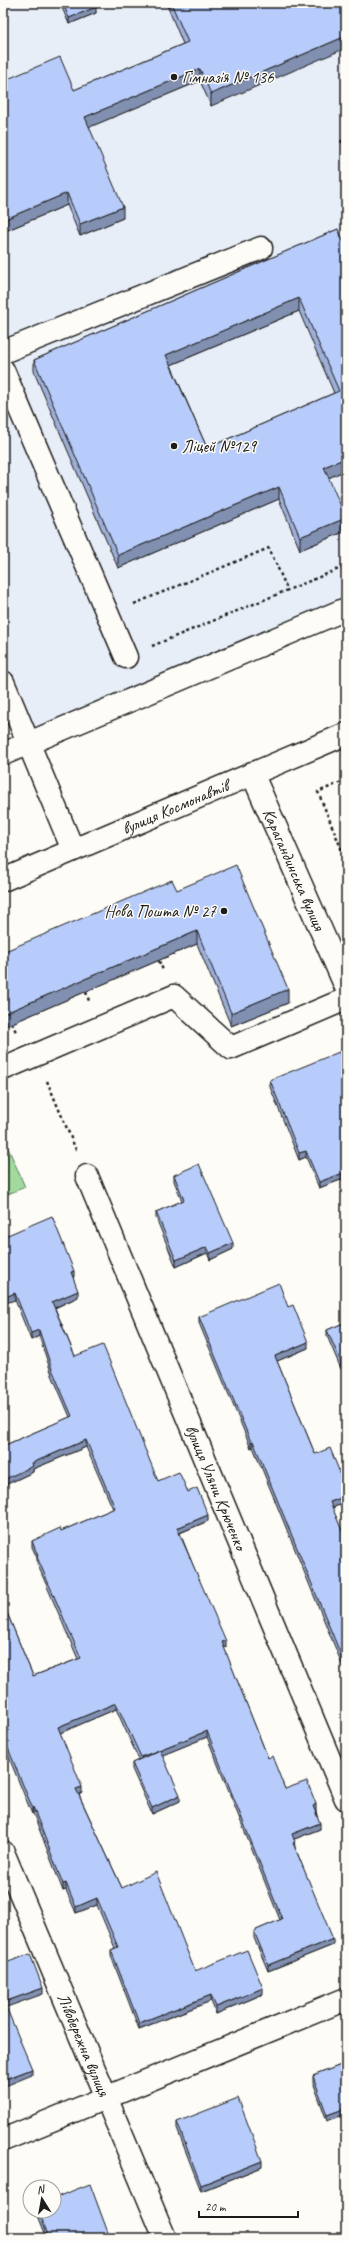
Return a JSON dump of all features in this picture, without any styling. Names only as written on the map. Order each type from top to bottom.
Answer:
[{"type":"street","points":[[3,352],[261,248]]},
{"type":"street","points":[[3,370],[126,657]]},
{"type":"street","points":[[3,754],[346,609]]},
{"type":"street","points":[[3,682],[73,850]]},
{"type":"street","name":"вулиця Космонавтів","points":[[3,880],[346,734]]},
{"type":"street","name":"Карагандинська вулиця","points":[[252,773],[346,987]]},
{"type":"street","points":[[3,1069],[174,996],[231,1048],[346,999]]},
{"type":"street","name":"вулиця Уляни Крюченко","points":[[87,1176],[346,1799]]},
{"type":"street","name":"Лівобережна вулиця","points":[[3,1852],[165,2238]]},
{"type":"street","points":[[3,2140],[346,1999]]},
{"type":"path","points":[[346,138],[341,140],[346,150]]},
{"type":"path","points":[[108,614],[268,548],[288,591]]},
{"type":"path","points":[[126,657],[346,566]]},
{"type":"path","points":[[346,780],[318,792],[346,860]]},
{"type":"path","points":[[36,1054],[87,1176]]},
{"type":"shaded area","name":"Ліцей №129","points":[[3,3],[346,3],[346,596],[34,728],[3,655]]},
{"type":"green space","points":[[3,1136],[25,1187],[3,1196]]},
{"type":"building","points":[[63,3],[94,3],[96,7],[69,18]]},
{"type":"building","points":[[171,3],[346,3],[346,36],[211,94],[200,69],[85,117],[123,207],[80,224],[67,193],[3,220],[3,81],[60,57],[74,90],[188,42]]},
{"type":"building","name":"Ліцей №129","points":[[338,229],[346,247],[346,458],[324,467],[346,518],[300,537],[279,487],[118,555],[34,360]],"holes":[[[299,298],[339,391],[207,448],[166,355]]]},
{"type":"building","points":[[236,865],[288,989],[231,1013],[197,931],[3,1014],[3,952],[172,880],[177,890]]},
{"type":"building","points":[[339,1052],[346,1070],[346,1172],[319,1182],[306,1151],[299,1153],[270,1080]]},
{"type":"building","points":[[199,1164],[233,1243],[210,1253],[207,1247],[176,1260],[156,1212],[184,1200],[174,1175]]},
{"type":"building","points":[[52,1216],[74,1271],[71,1272],[78,1291],[52,1302],[75,1356],[103,1345],[158,1481],[179,1472],[188,1492],[197,1488],[208,1515],[177,1528],[226,1641],[222,1642],[268,1758],[272,1756],[285,1789],[307,1781],[316,1804],[313,1806],[320,1823],[292,1834],[295,1842],[293,1843],[333,1939],[268,1965],[254,1931],[282,1919],[207,1731],[141,1757],[116,1703],[58,1727],[82,1787],[76,1789],[122,1888],[156,1872],[195,1971],[247,1950],[263,1988],[216,2007],[211,1995],[139,2023],[111,1950],[118,1947],[97,1898],[76,1907],[66,1883],[63,1884],[3,1736],[3,1603],[33,1676],[81,1658],[37,1557],[38,1556],[32,1541],[60,1528],[61,1531],[115,1508],[86,1440],[32,1463],[33,1466],[5,1479],[3,1474],[3,1446],[72,1416],[52,1369],[39,1330],[31,1333],[15,1293],[3,1298],[3,1237]]},
{"type":"building","points":[[279,1283],[288,1307],[293,1305],[308,1342],[275,1356],[315,1454],[330,1448],[346,1488],[346,1496],[330,1502],[346,1540],[346,1667],[253,1441],[251,1442],[199,1317]]},
{"type":"building","points":[[346,1322],[346,1360],[341,1362],[327,1330]]},
{"type":"building","points":[[160,1750],[180,1795],[152,1808],[132,1763]]},
{"type":"building","points":[[30,1954],[43,1988],[4,2002],[32,2069],[3,2080],[3,1964]]},
{"type":"building","points":[[346,2063],[346,2108],[327,2115],[313,2076]]},
{"type":"building","points":[[238,2098],[262,2161],[201,2185],[177,2122]]},
{"type":"building","points":[[90,2184],[110,2238],[49,2238],[42,2219],[62,2219],[62,2195]]},
{"type":"place","name":"Гімназія № 136","points":[[174,77]]},
{"type":"place","name":"Ліцей №129","points":[[174,446]]},
{"type":"place","name":"Нова Пошта № 27","points":[[224,911]]}]
